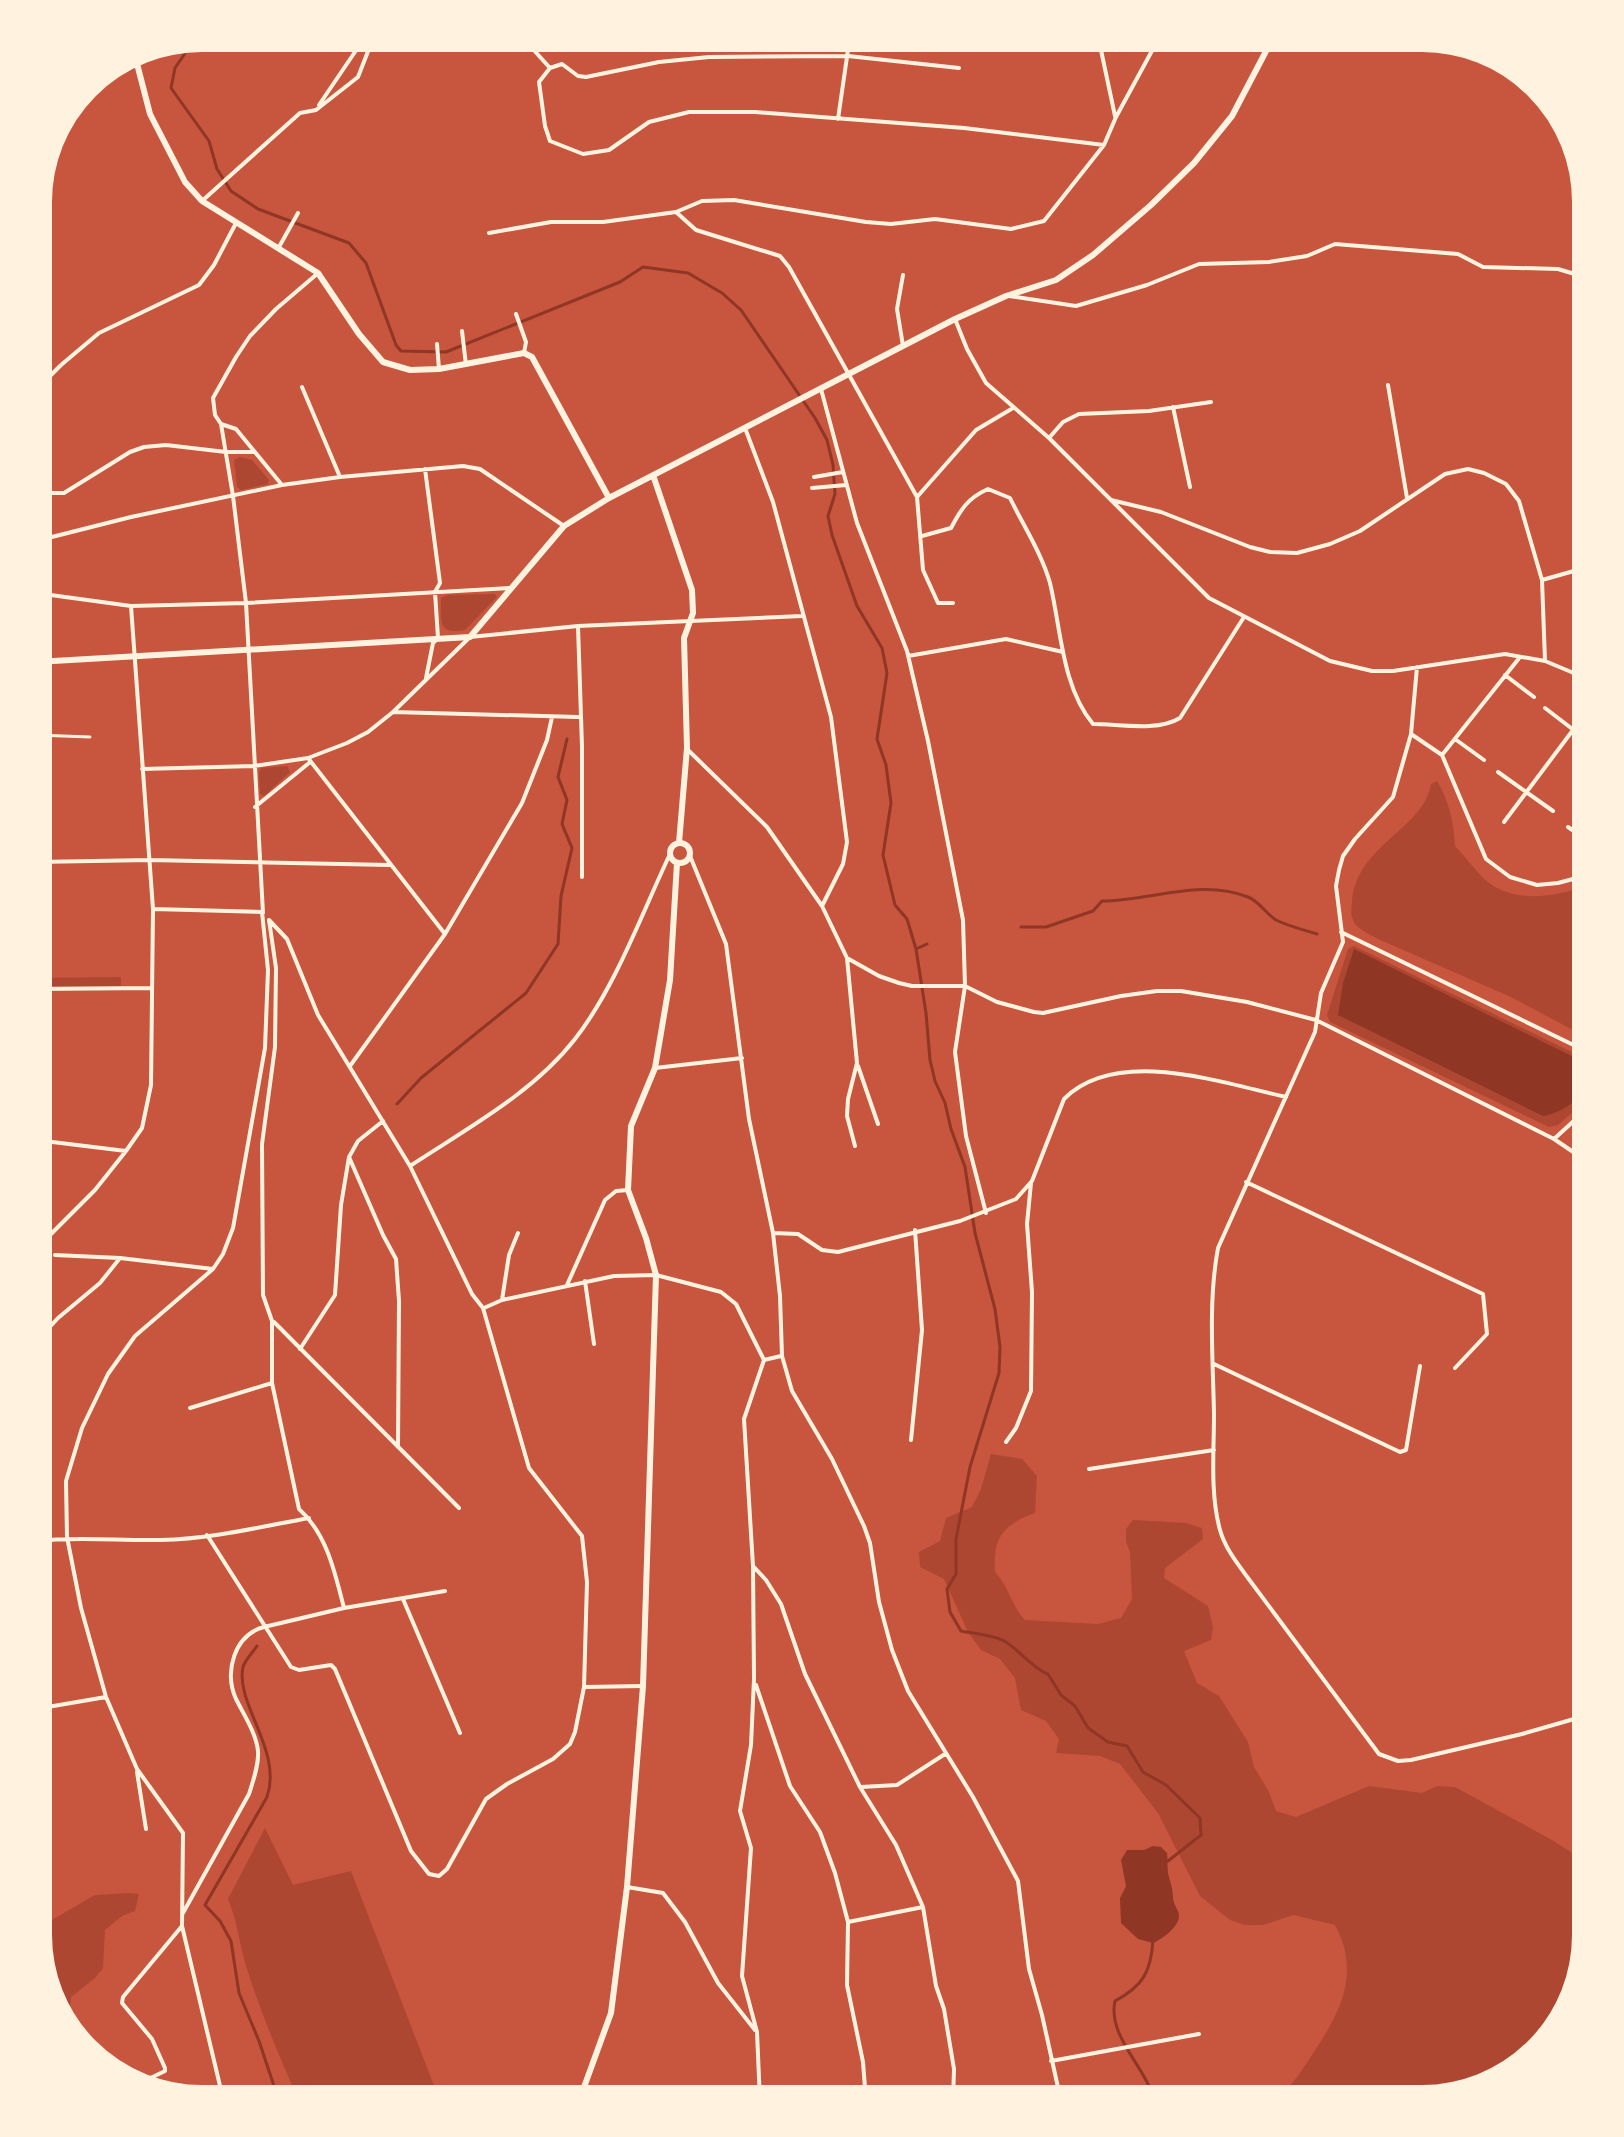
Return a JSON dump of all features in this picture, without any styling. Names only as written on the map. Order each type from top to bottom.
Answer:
[{"type":"street","points":[[316,110],[356,50]]},
{"type":"street","points":[[202,201],[300,113],[316,110],[358,77],[369,50]]},
{"type":"street","points":[[534,50],[550,68]]},
{"type":"street","points":[[838,119],[849,50]]},
{"type":"street","points":[[1101,50],[1116,117]]},
{"type":"street","points":[[489,233],[551,222],[603,222],[676,212],[702,201],[734,200],[866,222],[891,224],[935,219],[1011,229],[1033,225],[1044,221],[1104,145],[1152,50]]},
{"type":"street","points":[[142,769],[254,766],[308,760],[368,732],[393,712],[470,637],[564,526],[609,498],[955,319],[1006,296],[1056,280],[1075,269],[1151,205],[1194,163],[1232,116],[1267,50]]},
{"type":"street","points":[[959,68],[848,56],[709,57],[659,62],[586,77],[578,76],[562,64],[550,68],[539,82],[550,141],[583,154],[609,150],[649,122],[689,112],[755,112],[964,128],[1104,145]]},
{"type":"street","points":[[136,65],[150,114],[185,182],[202,201],[236,223],[281,243],[318,273],[359,334],[383,362],[410,370],[466,365],[524,353],[532,357],[609,498]]},
{"type":"street","points":[[676,212],[696,230],[780,256],[917,497],[923,570],[938,603],[953,603]]},
{"type":"street","points":[[281,243],[298,213]]},
{"type":"street","points":[[50,376],[99,333],[199,285],[214,265],[236,223]]},
{"type":"street","points":[[1006,296],[1076,306],[1147,285],[1199,264],[1269,262],[1307,256],[1335,244],[1458,254],[1483,267],[1558,269],[1574,274]]},
{"type":"street","points":[[220,2087],[182,1926],[183,1833],[137,1769],[106,1697],[81,1608],[67,1537],[66,1481],[73,1452],[108,1374],[135,1336],[213,1269],[223,1254],[233,1228],[265,1048],[268,970],[255,807],[246,603],[226,452],[213,398],[250,336],[318,273]]},
{"type":"street","points":[[903,275],[897,309],[903,346]]},
{"type":"street","points":[[516,314],[526,342],[524,353]]},
{"type":"street","points":[[955,319],[986,383],[1049,438],[1209,598],[1330,661],[1372,671],[1505,654],[1545,661],[1574,673]]},
{"type":"street","points":[[462,331],[466,365]]},
{"type":"street","points":[[437,346],[439,369]]},
{"type":"street","points":[[1388,385],[1407,498]]},
{"type":"street","points":[[302,387],[340,477]]},
{"type":"street","points":[[821,389],[841,472],[908,656],[928,741],[963,920],[965,986],[955,1052],[966,1136],[984,1213]]},
{"type":"street","points":[[1049,438],[1063,422],[1079,414],[1211,402]]},
{"type":"street","points":[[1173,407],[1190,487]]},
{"type":"street","points":[[917,497],[976,430],[1013,408]]},
{"type":"street","points":[[221,424],[236,429],[282,485]]},
{"type":"street","points":[[744,427],[773,502],[831,717],[847,842],[843,864],[822,906]]},
{"type":"street","points":[[50,491],[64,493],[130,452],[152,445],[254,452]]},
{"type":"street","points":[[50,537],[282,485],[463,466],[480,469],[564,526]]},
{"type":"street","points":[[425,469],[440,583],[435,592],[438,638],[433,643],[426,681]]},
{"type":"street","points":[[1111,500],[1161,512],[1250,547],[1286,553],[1345,538],[1456,470],[1477,470],[1506,484],[1519,501],[1542,580],[1545,661]]},
{"type":"street","points":[[814,477],[841,472]]},
{"type":"street","points":[[653,475],[692,590],[693,613],[684,638],[687,748],[679,843]]},
{"type":"street","points":[[812,488],[846,485]]},
{"type":"street","points":[[922,536],[951,528],[964,504],[988,489],[1010,498],[1049,579],[1064,652],[1080,708],[1093,724],[1171,723],[1180,718],[1244,617]]},
{"type":"street","points":[[1542,580],[1574,571]]},
{"type":"street","points":[[50,595],[131,606],[246,603],[513,588]]},
{"type":"street","points":[[50,1235],[95,1190],[142,1128],[151,1085],[153,909],[131,606]]},
{"type":"street","points":[[50,661],[470,637],[578,626],[802,616]]},
{"type":"street","points":[[578,626],[582,877]]},
{"type":"street","points":[[908,656],[1006,639],[1064,652]]},
{"type":"street","points":[[1442,755],[1520,657]]},
{"type":"street","points":[[1417,667],[1411,734],[1393,797],[1372,817],[1343,856],[1336,886],[1343,942],[1321,993],[1315,1032],[1224,1232],[1214,1270],[1214,1450],[1220,1529],[1229,1550],[1379,1754],[1398,1761],[1411,1760],[1574,1719]]},
{"type":"street","points":[[1505,675],[1534,697]]},
{"type":"street","points":[[1504,822],[1573,729],[1545,708]]},
{"type":"street","points":[[393,712],[579,717]]},
{"type":"street","points":[[350,1066],[445,934],[522,803],[547,740],[552,717]]},
{"type":"street","points":[[1411,734],[1442,755],[1486,859],[1510,877],[1537,885],[1574,879]]},
{"type":"street","points":[[50,736],[90,737]]},
{"type":"street","points":[[1455,739],[1484,760]]},
{"type":"street","points":[[687,748],[767,827],[822,906],[847,958],[857,1063],[878,1124]]},
{"type":"street","points":[[255,807],[308,760]]},
{"type":"street","points":[[308,760],[445,934]]},
{"type":"street","points":[[1498,772],[1553,811]]},
{"type":"street","points":[[1568,827],[1574,831]]},
{"type":"street","points":[[410,1166],[522,1089],[574,1041],[616,971],[674,845],[679,843],[688,847],[726,944],[749,1119],[773,1233],[782,1356],[792,1391],[832,1459],[867,1535],[879,1602],[892,1650],[908,1691],[973,1797],[1018,1881],[1029,1969],[1058,2087]]},
{"type":"street","points":[[584,2087],[611,2013],[627,1887],[643,1686],[656,1275],[628,1190],[631,1126],[655,1068],[670,980],[677,863],[670,854]]},
{"type":"street","points":[[677,863],[683,863],[690,856]]},
{"type":"street","points":[[50,862],[150,860],[390,865]]},
{"type":"street","points":[[153,909],[262,912],[287,939],[318,1015],[410,1166],[472,1294],[483,1308],[529,1468],[582,1536],[587,1582],[584,1687],[575,1732],[566,1750],[486,1799],[447,1869],[437,1876],[424,1869],[411,1851],[335,1669],[331,1665],[299,1670],[291,1667],[207,1535]]},
{"type":"street","points":[[269,920],[276,968],[275,1047],[262,1144],[263,1295],[272,1321],[272,1383],[299,1509],[309,1518],[332,1560],[344,1608]]},
{"type":"street","points":[[1341,932],[1574,1045]]},
{"type":"street","points":[[847,958],[879,976],[912,986],[965,986],[997,1002],[1034,1012],[1061,1010],[1121,996],[1181,991],[1247,1002],[1316,1020],[1554,1139],[1574,1153]]},
{"type":"street","points":[[50,989],[152,988]]},
{"type":"street","points":[[655,1068],[742,1058]]},
{"type":"street","points":[[855,1146],[847,1106],[857,1063]]},
{"type":"street","points":[[1006,1442],[1016,1428],[1031,1391],[1032,1292],[1027,1224],[1032,1181],[1058,1108],[1073,1090],[1093,1078],[1154,1072],[1286,1097]]},
{"type":"street","points":[[300,1349],[335,1295],[341,1205],[349,1157],[358,1141],[383,1121]]},
{"type":"street","points":[[1554,1139],[1574,1121]]},
{"type":"street","points":[[50,1142],[126,1151]]},
{"type":"street","points":[[349,1157],[396,1259],[399,1301],[398,1447]]},
{"type":"street","points":[[773,1233],[798,1234],[822,1250],[838,1252],[984,1213],[1016,1199],[1032,1181]]},
{"type":"street","points":[[1246,1182],[1483,1294],[1487,1334],[1455,1368]]},
{"type":"street","points":[[567,1285],[605,1200],[616,1191],[628,1190]]},
{"type":"street","points":[[911,1440],[922,1330],[915,1230]]},
{"type":"street","points":[[502,1300],[509,1255],[518,1233]]},
{"type":"street","points":[[55,1255],[120,1258],[213,1269]]},
{"type":"street","points":[[50,1327],[100,1283],[120,1258]]},
{"type":"street","points":[[483,1308],[502,1300],[585,1281],[614,1276],[656,1275],[721,1292],[736,1304],[764,1360],[744,1419],[753,1566],[754,1679],[751,1745],[740,1811],[751,1848],[742,1976],[757,2032],[759,2087]]},
{"type":"street","points":[[585,1281],[594,1344]]},
{"type":"street","points":[[272,1321],[459,1508]]},
{"type":"street","points":[[764,1360],[782,1356]]},
{"type":"street","points":[[1213,1364],[1400,1452],[1406,1450],[1420,1366]]},
{"type":"street","points":[[190,1408],[272,1383]]},
{"type":"street","points":[[1089,1469],[1214,1450]]},
{"type":"street","points":[[50,1539],[162,1540],[309,1518]]},
{"type":"street","points":[[753,1566],[781,1604],[805,1674],[860,1787],[896,1845],[923,1907],[936,1986],[944,2009],[954,2069],[953,2087]]},
{"type":"street","points":[[183,1914],[249,1794],[255,1773],[258,1752],[231,1680],[238,1645],[251,1630],[344,1608],[445,1591]]},
{"type":"street","points":[[403,1599],[460,1733]]},
{"type":"street","points":[[754,1679],[790,1786],[820,1832],[835,1873],[848,1922],[847,1985],[863,2062],[865,2087]]},
{"type":"street","points":[[584,1687],[643,1686]]},
{"type":"street","points":[[50,1707],[106,1697]]},
{"type":"street","points":[[860,1787],[897,1785],[945,1754]]},
{"type":"street","points":[[137,1769],[146,1829]]},
{"type":"street","points":[[627,1887],[663,1893],[685,1922],[718,1983],[757,2032]]},
{"type":"street","points":[[848,1922],[923,1907]]},
{"type":"street","points":[[151,2078],[165,2071],[165,2068],[152,2039],[122,2003],[123,1997],[182,1926]]},
{"type":"street","points":[[1051,2061],[1199,2034]]},
{"type":"shaded area","points":[[240,457],[252,460],[269,480],[268,484],[241,490],[237,487],[234,460]]},
{"type":"shaded area","points":[[495,594],[497,597],[465,630],[449,630],[442,624],[441,598],[447,595]]},
{"type":"shaded area","points":[[287,766],[290,772],[264,796],[260,794],[261,768]]},
{"type":"shaded area","points":[[1437,781],[1445,796],[1455,846],[1495,887],[1530,896],[1574,889],[1574,1031],[1511,997],[1378,939],[1355,923],[1352,902],[1356,882],[1377,851],[1426,800],[1431,784]]},
{"type":"shaded area","points":[[1354,946],[1574,1053],[1574,1111],[1558,1125],[1549,1127],[1330,1022],[1327,1015],[1348,949]]},
{"type":"shaded area","points":[[1354,949],[1574,1057],[1574,1101],[1562,1110],[1543,1116],[1338,1015],[1343,983]]},
{"type":"shaded area","points":[[121,977],[121,986],[50,986],[50,978]]},
{"type":"shaded area","points":[[991,1454],[1022,1459],[1037,1476],[1035,1513],[1007,1528],[998,1542],[995,1560],[995,1572],[1025,1620],[1098,1624],[1121,1618],[1132,1599],[1126,1529],[1133,1520],[1186,1523],[1202,1528],[1203,1539],[1165,1568],[1164,1578],[1208,1606],[1213,1627],[1211,1640],[1184,1651],[1197,1683],[1219,1696],[1248,1742],[1254,1767],[1276,1811],[1296,1817],[1369,1786],[1422,1793],[1437,1786],[1455,1787],[1574,1854],[1574,1935],[1569,1974],[1548,2019],[1522,2049],[1489,2071],[1441,2086],[1289,2087],[1324,2035],[1341,2001],[1347,1965],[1335,1925],[1293,1915],[1263,1925],[1245,1925],[1230,1920],[1200,1896],[1158,1813],[1120,1764],[1100,1756],[1056,1753],[1059,1739],[1046,1721],[1021,1710],[1015,1678],[1000,1659],[981,1650],[968,1632],[944,1579],[920,1567],[919,1552],[940,1541],[946,1518],[972,1507]]},
{"type":"shaded area","points":[[265,1828],[293,1885],[351,1871],[435,2087],[293,2087],[253,1988],[228,1899]]},
{"type":"shaded area","points":[[1161,1847],[1167,1853],[1173,1900],[1179,1916],[1173,1928],[1153,1943],[1138,1939],[1121,1923],[1120,1898],[1126,1886],[1121,1860],[1127,1850],[1144,1850]]},
{"type":"shaded area","points":[[139,1894],[135,1911],[122,1916],[105,1930],[103,1968],[71,1997],[69,2009],[55,1974],[50,1921],[95,1895]]},
{"type":"waterway","points":[[187,51],[175,68],[171,88],[209,141],[217,169],[231,191],[258,209],[349,243],[366,263],[396,345],[401,351],[446,352],[620,282],[643,267],[688,273],[722,293],[741,310],[827,440],[835,494],[828,516],[832,535],[857,606],[882,648],[887,673],[877,739],[886,765],[891,803],[883,855],[895,905],[907,919],[916,949],[930,1060],[965,1167],[975,1233],[995,1309],[1000,1347],[999,1373],[970,1467],[956,1539],[956,1574],[947,1589],[950,1612],[961,1631],[1001,1640],[1048,1674],[1061,1695],[1075,1706],[1088,1728],[1108,1742],[1127,1746],[1143,1772],[1166,1785],[1200,1818],[1201,1835],[1168,1861]]},
{"type":"waterway","points":[[397,1104],[421,1078],[526,993],[558,944],[561,896],[572,848],[562,824],[567,800],[558,777],[567,739]]},
{"type":"waterway","points":[[1021,927],[1046,927],[1093,911],[1102,901],[1212,890],[1248,897],[1276,920],[1317,934]]},
{"type":"waterway","points":[[916,949],[927,944]]},
{"type":"waterway","points":[[257,1646],[244,1664],[242,1681],[269,1762],[267,1797],[205,1905],[220,1921],[231,1941],[239,1993],[274,2087]]},
{"type":"waterway","points":[[1149,2087],[1122,2040],[1114,2014],[1115,2001],[1144,1977],[1153,1940]]}]
